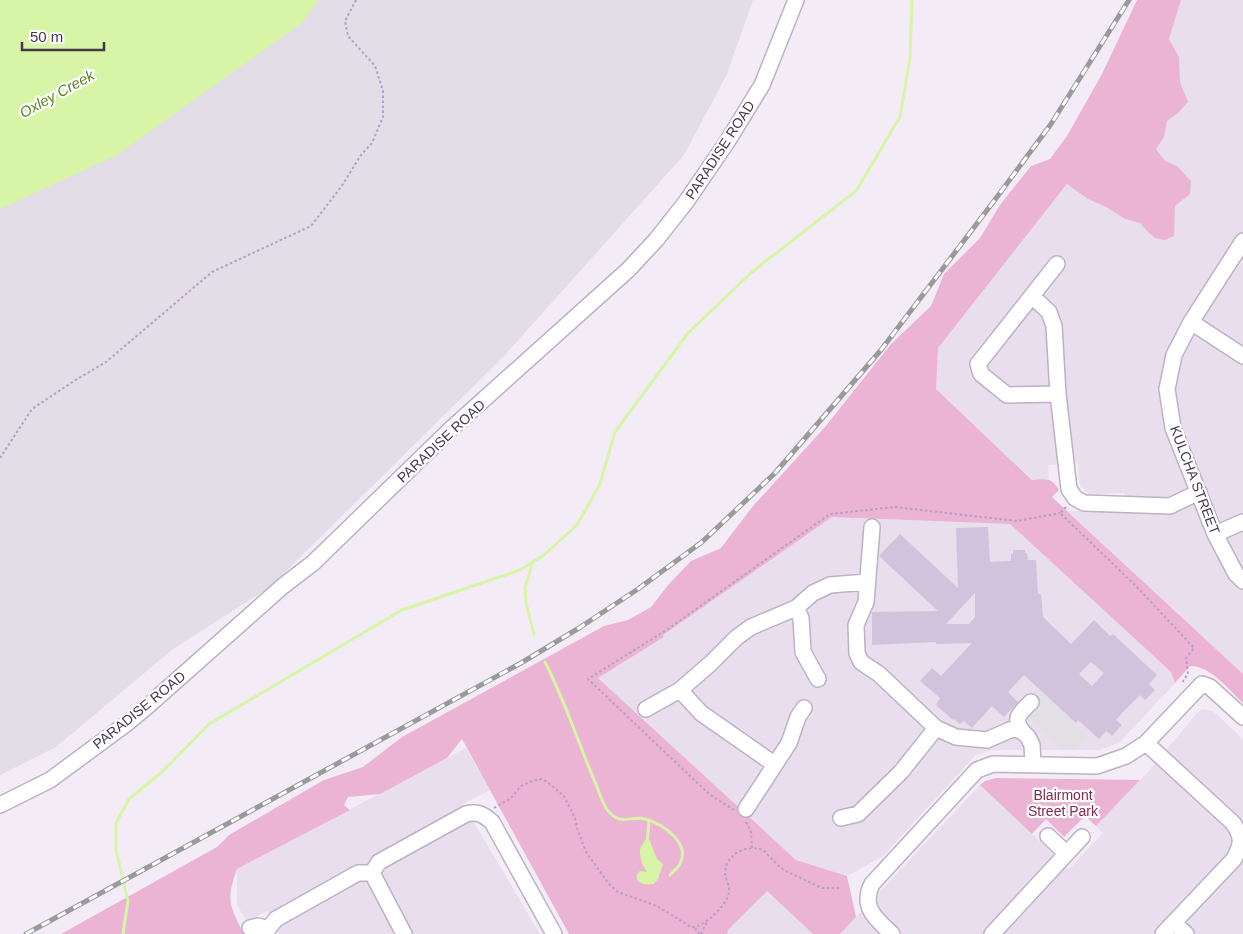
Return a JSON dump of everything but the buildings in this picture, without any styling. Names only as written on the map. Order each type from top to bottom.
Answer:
[{"type":"street","name":"PARADISE ROAD","points":[[0,805],[50,780],[144,709],[283,586],[313,563],[452,428],[628,270],[656,240],[686,202],[727,142],[762,84],[796,0]]},
{"type":"street","name":"KULCHA STREET","points":[[1243,241],[1191,322],[1174,355],[1167,389],[1173,428],[1215,534],[1236,574],[1243,581]]},
{"type":"street","points":[[1057,264],[978,364],[981,374],[1007,396],[1058,394]]},
{"type":"street","points":[[1032,296],[1049,312],[1054,326],[1058,394],[1070,489],[1075,498],[1084,503],[1170,506],[1199,492]]},
{"type":"street","points":[[1191,322],[1243,356]]},
{"type":"street","points":[[1215,534],[1243,522]]},
{"type":"street","points":[[872,528],[866,602],[856,625],[857,652],[862,662],[879,674],[936,728],[956,737],[988,740],[1010,730],[1016,729],[1023,732]]},
{"type":"street","points":[[646,709],[680,690],[711,664],[736,638],[751,627],[796,608],[813,593],[830,585],[867,582]]},
{"type":"street","points":[[796,608],[801,618],[803,652],[818,679]]},
{"type":"street","points":[[892,934],[876,919],[867,904],[872,884],[977,770],[993,764],[1097,766],[1126,756],[1146,743],[1198,687],[1210,687],[1243,717]]},
{"type":"street","points":[[680,690],[701,713],[774,764]]},
{"type":"street","points":[[1031,702],[1017,720],[1018,726],[1028,737],[1032,745],[1033,764]]},
{"type":"street","points":[[746,809],[789,742],[798,717],[804,708]]},
{"type":"street","points":[[841,818],[858,814],[901,772],[936,728]]},
{"type":"street","points":[[1146,743],[1233,823],[1239,831],[1242,844],[1234,858],[1163,934]]},
{"type":"street","points":[[372,873],[379,862],[466,814],[475,812],[485,815],[492,822],[554,934]]},
{"type":"street","points":[[1048,836],[1066,853]]},
{"type":"street","points":[[992,934],[1082,836]]},
{"type":"street","points":[[250,928],[258,926],[268,931],[276,919],[358,873],[372,873]]},
{"type":"street","points":[[372,873],[404,934]]},
{"type":"street","points":[[1174,923],[1186,934]]},
{"type":"path","points":[[0,458],[32,409],[106,362],[212,272],[311,226],[321,215],[361,155],[372,143],[383,117],[383,90],[375,66],[348,36],[345,20],[356,0]]},
{"type":"path","points":[[1075,498],[1060,513],[1137,587],[1194,648],[1186,658],[1188,674],[1183,681],[1198,687]]},
{"type":"path","points":[[485,815],[488,811],[511,798],[521,786],[538,779],[545,781],[564,796],[575,818],[586,852],[609,884],[618,892],[657,906],[686,925],[695,928],[700,934],[708,920]]},
{"type":"path","points":[[695,928],[718,911],[729,894],[725,876],[728,863],[736,854],[746,848],[764,850],[779,866],[822,888],[840,888]]},
{"type":"shaded area","points":[[0,0],[753,0],[727,74],[684,155],[504,356],[270,587],[173,649],[56,747],[0,775]]},
{"type":"shaded area","points":[[1181,0],[1243,0],[1243,674],[1068,511],[1131,512],[1124,493],[1089,494],[1080,485],[1078,463],[1048,465],[1049,479],[1033,480],[936,389],[937,348],[1068,183],[1169,39]]},
{"type":"shaded area","points":[[832,517],[1010,524],[1171,672],[1175,683],[1120,742],[1100,750],[991,750],[975,756],[882,857],[847,876],[796,860],[598,678],[664,637],[663,635]]},
{"type":"shaded area","points":[[1038,689],[1087,735],[1074,749],[1062,749],[1027,716],[1039,703],[1032,696]]},
{"type":"shaded area","points":[[1202,709],[1213,711],[1243,739],[1243,934],[840,934],[980,785],[1069,869],[1103,833],[1096,826],[1148,772]]},
{"type":"shaded area","points":[[466,748],[490,790],[463,804],[540,934],[279,934],[267,911],[247,922],[237,905],[237,869]]},
{"type":"shaded area","points":[[767,890],[813,934],[727,934],[728,930]]},
{"type":"green space","points":[[1137,0],[1181,0],[1169,39],[1179,57],[1180,82],[1188,102],[1167,121],[1164,137],[1156,149],[1165,161],[1177,166],[1191,181],[1190,194],[1175,206],[1174,236],[1165,240],[1155,238],[1140,223],[1125,219],[1106,207],[1088,199],[1067,184],[938,348],[936,389],[1032,480],[1045,479],[1054,483],[1059,490],[1052,497],[1243,674],[1243,703],[1219,679],[1198,667],[1190,666],[1175,683],[1171,672],[1010,524],[832,517],[663,635],[664,637],[598,678],[796,860],[847,876],[856,917],[840,934],[813,934],[767,891],[728,930],[727,934],[569,934],[462,739],[447,758],[380,794],[348,797],[344,805],[350,810],[237,869],[230,896],[232,909],[244,934],[61,934],[217,847],[229,835],[324,780],[363,767],[402,737],[604,626],[628,620],[651,607],[669,584],[691,561],[721,548],[753,506],[825,427],[891,344],[931,306],[944,274],[980,238],[1000,205],[1031,166],[1050,159],[1067,136],[1102,74]]},
{"type":"green space","name":"Blairmont Street Park","points":[[996,778],[1140,780],[1096,826],[1085,816],[1064,837],[1046,819],[1032,834],[980,785],[985,781]]},
{"type":"water","name":"Oxley Creek","points":[[0,0],[318,0],[302,23],[117,155],[0,209]]},
{"type":"water","points":[[649,839],[657,859],[663,864],[658,879],[654,884],[642,884],[637,878],[637,874],[640,871],[647,872],[642,864],[640,849],[645,840]]},
{"type":"waterway","points":[[123,934],[128,901],[116,850],[116,823],[129,799],[162,772],[209,724],[402,610],[520,570],[544,555],[577,525],[600,484],[615,432],[689,332],[752,272],[856,191],[900,117],[910,58],[912,0]]},
{"type":"waterway","points":[[533,562],[525,587],[526,603],[534,634]]},
{"type":"waterway","points":[[545,662],[605,807],[619,819],[640,818],[660,825],[679,842],[682,856],[679,865],[670,875]]},
{"type":"waterway","points":[[647,844],[649,820]]},
{"type":"railway","points":[[26,934],[521,663],[638,589],[702,542],[775,473],[881,350],[1051,124],[1129,0]]}]
